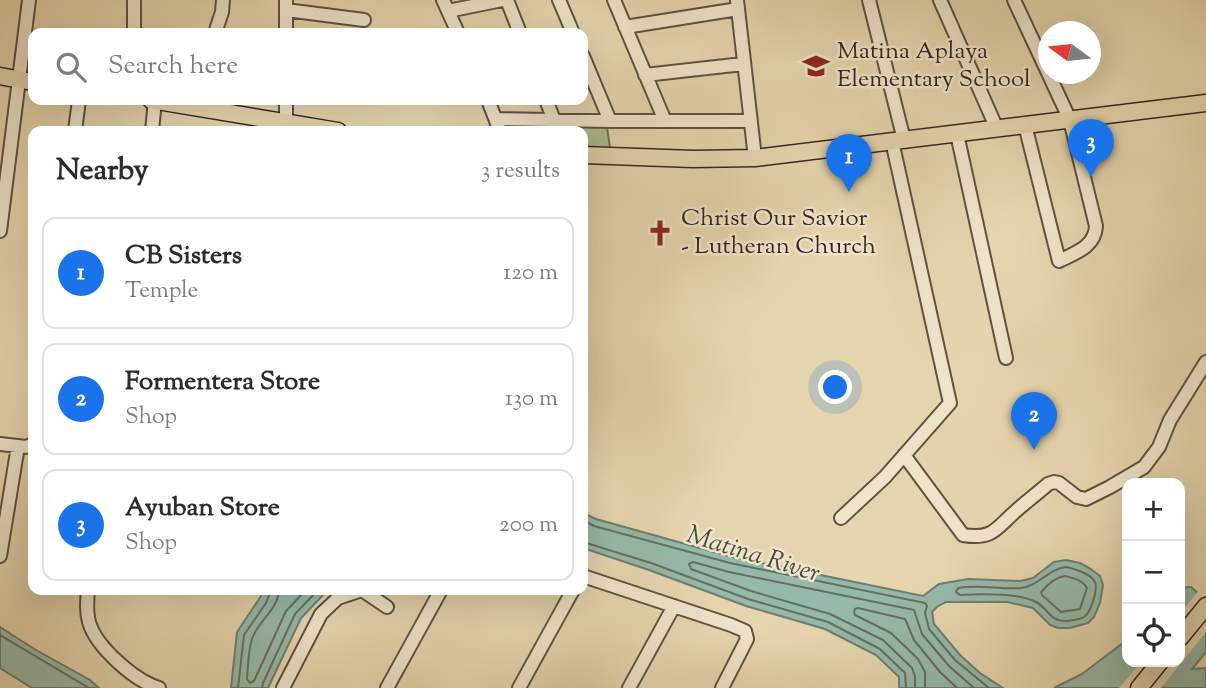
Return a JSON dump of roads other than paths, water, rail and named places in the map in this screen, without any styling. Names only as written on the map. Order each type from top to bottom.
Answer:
[{"type":"main road","points":[[0,76],[26,81]]},
{"type":"main road","points":[[588,155],[755,158],[1206,103]]},
{"type":"main road","points":[[201,105],[282,126]]},
{"type":"main road","points":[[1185,632],[1206,606]]},
{"type":"main road","points":[[1139,688],[1156,667]]},
{"type":"street","points":[[0,231],[26,81],[29,0]]},
{"type":"street","points":[[134,0],[134,28]]},
{"type":"street","points":[[217,28],[223,0]]},
{"type":"street","points":[[456,28],[446,6],[504,0],[518,28]]},
{"type":"street","points":[[559,0],[571,28]]},
{"type":"street","points":[[614,0],[664,121]]},
{"type":"street","points":[[841,519],[885,477],[950,403],[869,0]]},
{"type":"street","points":[[940,0],[997,129]]},
{"type":"street","points":[[1014,0],[1070,120],[1096,226],[1092,242],[1059,261],[1025,125]]},
{"type":"street","points":[[286,28],[286,5],[364,20]]},
{"type":"street","points":[[625,27],[737,5],[755,158]]},
{"type":"street","points":[[645,75],[743,64]]},
{"type":"street","points":[[588,68],[610,121]]},
{"type":"street","points":[[76,126],[78,105]]},
{"type":"street","points":[[152,126],[153,105]]},
{"type":"street","points":[[286,105],[286,126]]},
{"type":"street","points":[[490,105],[498,125],[554,120],[750,121]]},
{"type":"street","points":[[548,105],[554,120]]},
{"type":"street","points":[[957,134],[1006,358]]},
{"type":"street","points":[[904,455],[963,534],[985,535],[996,530],[1048,484],[1059,483],[1077,497],[1086,499],[1144,467],[1159,447],[1170,420],[1206,362]]},
{"type":"street","points":[[0,444],[28,446]]},
{"type":"street","points":[[0,556],[18,446]]},
{"type":"street","points":[[588,578],[741,629],[747,634],[746,643],[722,688]]},
{"type":"street","points":[[87,595],[86,607],[90,626],[102,645],[119,664],[137,678],[159,688]]},
{"type":"street","points":[[283,688],[321,614],[338,598],[347,595]]},
{"type":"street","points":[[369,595],[387,607]]},
{"type":"street","points":[[387,688],[438,595]]},
{"type":"street","points":[[519,688],[570,595]]},
{"type":"street","points":[[629,688],[674,606]]},
{"type":"water","points":[[588,515],[732,557],[923,596],[939,584],[968,579],[1020,581],[1033,578],[1054,562],[1066,560],[1091,569],[1100,576],[1103,585],[1094,617],[1088,623],[1070,628],[1050,625],[1033,608],[1007,602],[946,602],[938,606],[932,612],[934,624],[960,655],[980,673],[1003,688],[899,688],[899,677],[876,655],[825,629],[746,606],[588,550]]},
{"type":"water","points":[[1191,587],[1206,600],[1206,652],[1192,669],[1206,668],[1206,688],[1054,688],[1082,674],[1122,644],[1122,667],[1185,667],[1185,588]]},
{"type":"water","points":[[262,595],[323,595],[301,618],[268,688],[231,688],[237,632]]},
{"type":"water","points":[[0,627],[99,688],[32,688],[0,668]]},
{"type":"place","name":"Matina Aplaya Elementary School","points":[[816,66]]},
{"type":"place","name":"Ayuban Store","points":[[1091,177]]},
{"type":"place","name":"CB Sisters","points":[[849,192]]},
{"type":"place","name":"Christ Our Savior - Lutheran Church","points":[[660,233]]},
{"type":"place","name":"Formentera Store","points":[[1034,450]]},
{"type":"water label","name":"Matina River","points":[[753,555]]}]
